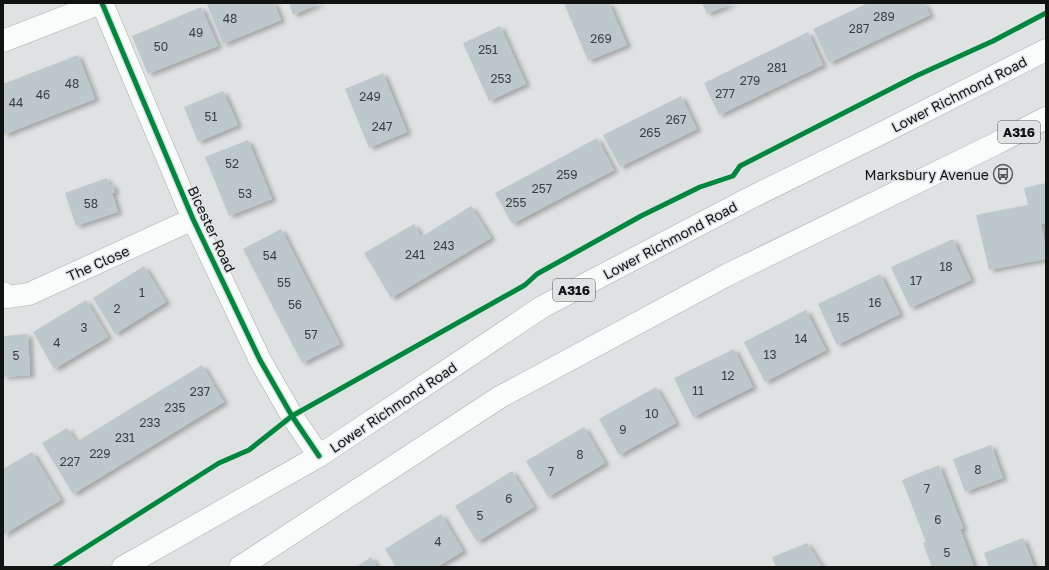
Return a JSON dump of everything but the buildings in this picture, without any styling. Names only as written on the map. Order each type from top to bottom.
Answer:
[{"type":"main road","points":[[3,40],[102,3]]},
{"type":"main road","name":"Bicester Road","points":[[102,3],[193,219],[260,360],[292,416],[319,456]]},
{"type":"main road","name":"Lower Richmond Road","points":[[123,567],[319,456],[542,307],[748,199],[878,136],[1046,50]]},
{"type":"main road","name":"A316","points":[[240,567],[263,554],[500,397],[727,275],[1046,118]]},
{"type":"main road","name":"The Close","points":[[3,293],[7,298],[29,294],[193,219]]},
{"type":"cycle path","points":[[102,3],[193,219],[260,360],[292,416],[319,456]]},
{"type":"cycle path","points":[[55,567],[219,463],[249,450],[292,416],[525,285],[537,274],[641,216],[700,187],[733,176],[740,166],[916,76],[993,41],[1046,13]]},
{"type":"place","name":"Marksbury Avenue","points":[[1003,174]]}]
